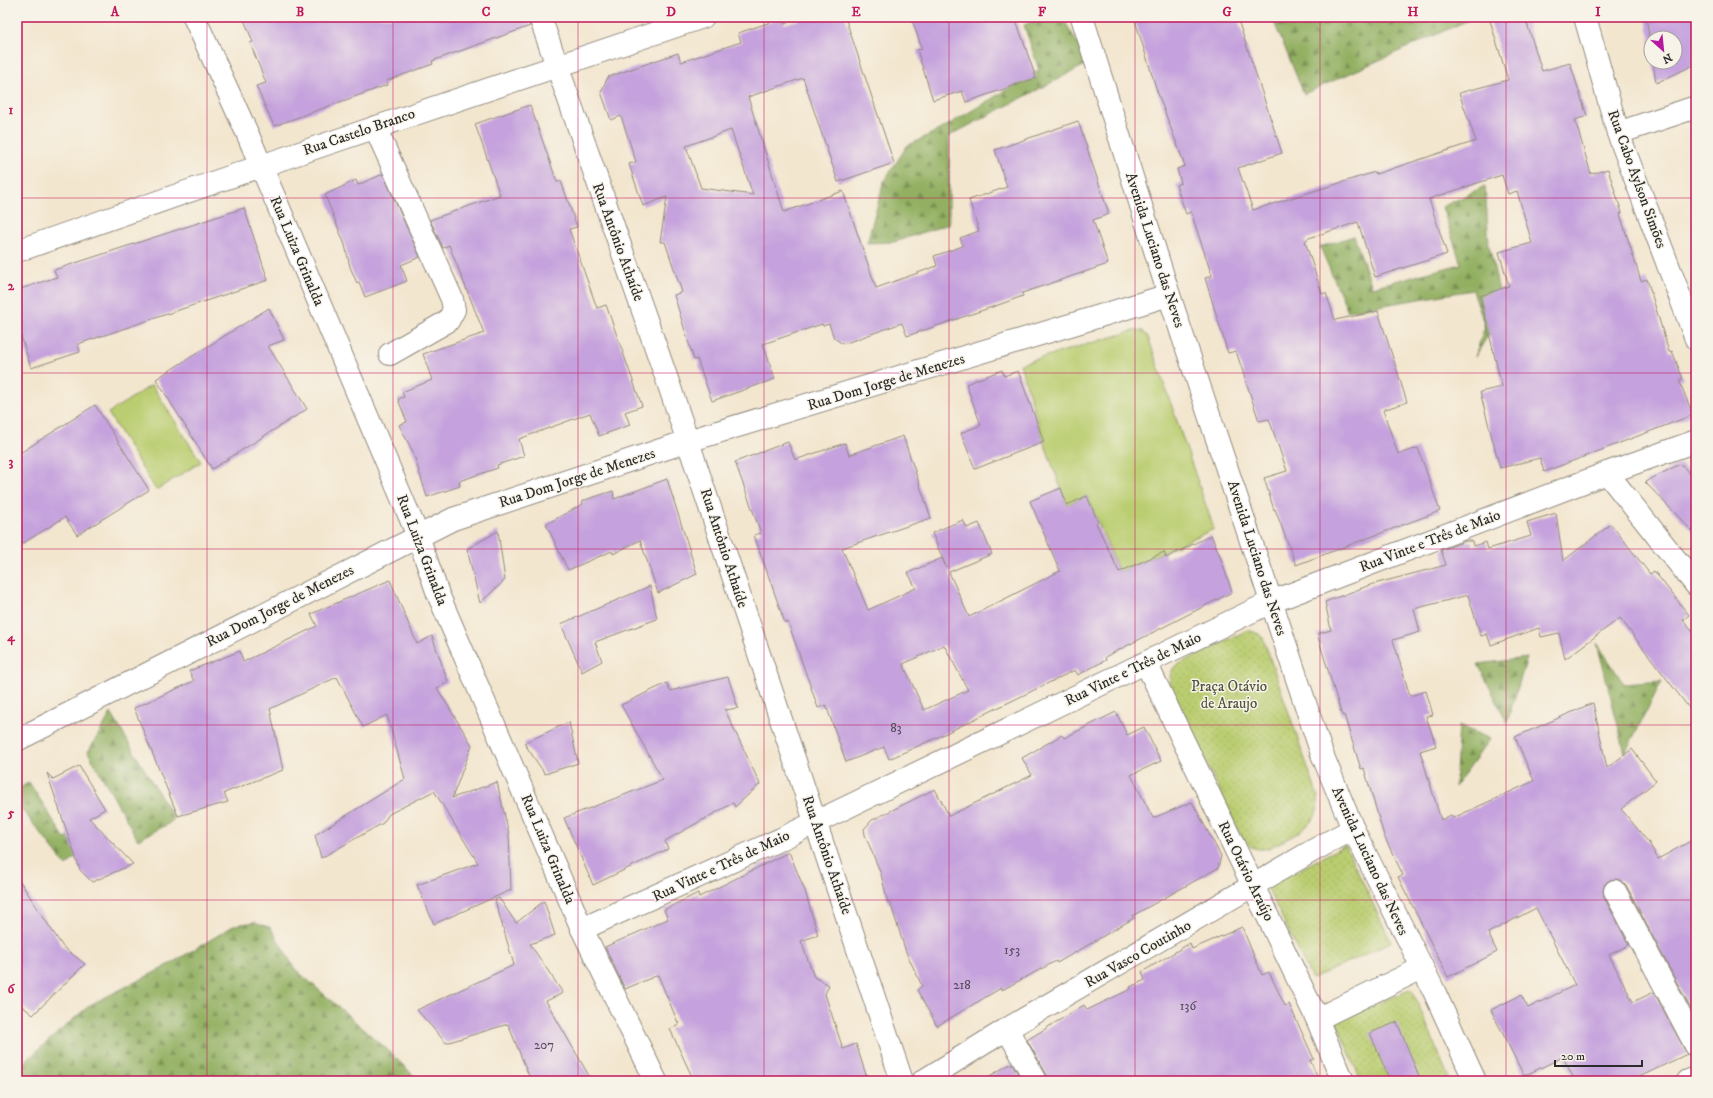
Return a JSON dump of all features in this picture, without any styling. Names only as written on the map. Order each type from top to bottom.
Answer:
[{"type":"street","name":"Rua Luiza Grinalda","points":[[194,17],[261,166],[418,536],[438,594],[582,929],[656,1081]]},
{"type":"street","name":"Rua Antônio Athaíde","points":[[540,17],[688,441],[902,1081]]},
{"type":"street","name":"Rua Castelo Branco","points":[[17,252],[261,166],[556,65],[703,17]]},
{"type":"street","name":"Avenida Luciano das Neves","points":[[1082,17],[1169,295],[1322,754],[1353,829],[1422,968],[1475,1081]]},
{"type":"street","name":"Rua Cabo Aylson Simões","points":[[1585,17],[1618,134],[1696,339]]},
{"type":"street","points":[[1618,134],[1696,107]]},
{"type":"street","points":[[375,127],[452,299],[454,310],[448,321],[390,354]]},
{"type":"street","name":"Rua Dom Jorge de Menezes","points":[[17,740],[452,519],[688,441],[1169,295]]},
{"type":"street","name":"Rua Vinte e Três de Maio","points":[[582,929],[781,839],[1271,602],[1607,473],[1696,441]]},
{"type":"street","points":[[1607,473],[1696,585]]},
{"type":"street","name":"Rua Otávio Araújo","points":[[1146,663],[1317,1019],[1343,1081]]},
{"type":"street","name":"Rua Vasco Coutinho","points":[[923,1081],[1007,1029],[1353,829]]},
{"type":"street","points":[[1615,891],[1696,1046]]},
{"type":"street","points":[[1317,1019],[1422,968]]},
{"type":"street","points":[[1007,1029],[1036,1081]]},
{"type":"street","points":[[1688,1081],[1696,1078]]},
{"type":"green space","points":[[1044,17],[1062,17],[1089,63],[949,136],[949,224],[894,242],[867,243],[884,181],[907,146],[943,128],[1039,70],[1024,25]]},
{"type":"green space","points":[[1272,17],[1470,17],[1471,19],[1304,94]]},
{"type":"green space","points":[[1485,186],[1489,245],[1500,296],[1495,324],[1475,357],[1485,326],[1473,290],[1348,311],[1320,247],[1354,236],[1372,287],[1461,264],[1442,207]]},
{"type":"green space","points":[[1136,330],[1143,331],[1148,337],[1214,529],[1119,572],[1087,496],[1067,505],[1045,445],[1020,364]]},
{"type":"green space","points":[[152,385],[201,462],[156,490],[108,413]]},
{"type":"green space","name":"Praça Otávio de Araujo","points":[[1248,630],[1259,634],[1263,638],[1318,797],[1318,807],[1315,816],[1310,823],[1286,839],[1269,848],[1261,849],[1250,846],[1242,838],[1169,685],[1171,672],[1175,666]]},
{"type":"green space","points":[[1597,643],[1624,684],[1662,681],[1625,753]]},
{"type":"green space","points":[[1527,658],[1507,722],[1478,664]]},
{"type":"green space","points":[[111,713],[174,819],[168,824],[138,840],[88,752]]},
{"type":"green space","points":[[1459,725],[1490,739],[1455,787]]},
{"type":"green space","points":[[29,782],[65,839],[97,826],[101,835],[66,866],[17,803],[17,790]]},
{"type":"green space","points":[[1345,845],[1391,942],[1312,979],[1267,887]]},
{"type":"green space","points":[[255,922],[271,928],[295,969],[389,1051],[419,1081],[17,1081],[17,1068],[90,1005],[165,967],[235,925]]},
{"type":"green space","points":[[1412,989],[1450,1081],[1361,1081],[1336,1020]]},
{"type":"building","points":[[243,17],[528,17],[530,26],[432,61],[433,64],[386,81],[387,85],[274,126],[256,86],[266,83],[250,43],[253,42]]},
{"type":"building","points":[[807,17],[845,17],[894,163],[838,182],[803,78],[748,97],[784,212],[843,191],[876,288],[937,266],[934,256],[963,246],[960,238],[979,231],[969,200],[1007,187],[995,150],[1078,121],[1109,214],[1093,220],[1108,264],[1022,293],[1023,296],[907,336],[902,323],[843,344],[834,338],[829,324],[823,326],[822,324],[763,344],[775,379],[712,401],[697,359],[694,360],[674,295],[682,292],[665,242],[660,242],[667,197],[643,206],[629,164],[636,162],[621,116],[611,120],[601,92],[608,77],[678,53],[681,62],[741,42],[738,33],[783,18],[785,24]],"holes":[[[731,130],[753,195],[701,188],[686,146]]]},
{"type":"building","points":[[911,17],[1015,17],[1036,78],[966,102],[962,91],[933,100],[917,50],[922,49]]},
{"type":"building","points":[[1134,17],[1237,17],[1282,153],[1238,168],[1253,210],[1375,172],[1376,174],[1476,141],[1459,93],[1508,80],[1489,17],[1525,17],[1542,71],[1570,63],[1587,116],[1575,120],[1591,174],[1608,169],[1622,213],[1620,214],[1641,281],[1647,279],[1669,352],[1672,351],[1683,379],[1679,380],[1693,415],[1544,472],[1540,458],[1500,468],[1480,392],[1502,387],[1480,296],[1509,286],[1499,252],[1532,243],[1517,191],[1508,194],[1502,175],[1429,199],[1447,254],[1375,277],[1358,222],[1309,238],[1305,241],[1322,294],[1326,293],[1335,320],[1378,311],[1407,402],[1383,410],[1398,454],[1418,448],[1440,511],[1296,565],[1275,509],[1274,510],[1264,478],[1287,471],[1269,419],[1259,421],[1236,351],[1228,353],[1205,278],[1212,276],[1191,212],[1186,214],[1176,185],[1181,183],[1177,169],[1185,166],[1157,91]]},
{"type":"building","points":[[1646,17],[1696,17],[1696,64],[1656,83],[1654,70],[1683,70],[1683,30],[1648,30]]},
{"type":"building","points":[[530,105],[557,182],[561,181],[577,227],[569,229],[597,308],[606,305],[642,406],[625,412],[630,425],[599,436],[590,413],[519,439],[524,456],[497,465],[498,468],[459,481],[460,486],[427,497],[413,452],[399,425],[407,422],[398,399],[404,397],[402,392],[432,380],[423,354],[484,333],[449,245],[443,248],[430,220],[500,195],[475,124]]},
{"type":"building","points":[[383,174],[420,257],[401,265],[407,281],[365,297],[359,282],[357,283],[350,267],[345,245],[325,195],[356,180],[358,185]]},
{"type":"building","points":[[244,208],[268,280],[78,344],[80,352],[31,368],[17,324],[17,290],[57,277],[54,270]]},
{"type":"building","points":[[269,308],[284,340],[268,346],[307,409],[212,469],[156,379]]},
{"type":"building","points":[[1002,370],[1004,376],[1018,371],[1044,442],[975,469],[961,433],[981,425],[966,384]]},
{"type":"building","points":[[95,405],[149,490],[77,535],[65,517],[17,547],[17,455]]},
{"type":"building","points":[[903,436],[931,518],[842,548],[868,610],[916,588],[908,573],[942,558],[946,567],[932,533],[963,520],[967,528],[979,523],[992,554],[949,572],[969,617],[1060,571],[1030,501],[1061,488],[1067,505],[1087,496],[1098,522],[1096,523],[1119,572],[1164,552],[1166,558],[1211,535],[1232,592],[1105,657],[1106,660],[1078,675],[1075,670],[936,738],[889,759],[884,747],[846,762],[826,705],[818,708],[788,622],[785,623],[754,535],[761,533],[735,462],[788,442],[795,460],[845,443],[849,455]],"holes":[[[944,645],[968,690],[924,710],[903,664]]]},
{"type":"building","points":[[1680,464],[1696,479],[1696,535],[1645,482]]},
{"type":"building","points":[[667,479],[697,574],[658,593],[640,540],[613,554],[612,551],[568,570],[546,524],[583,504],[582,501],[613,491],[614,499]]},
{"type":"building","points":[[1556,513],[1563,561],[1611,524],[1650,574],[1654,571],[1689,615],[1683,620],[1696,636],[1696,717],[1620,618],[1565,659],[1559,633],[1541,637],[1539,628],[1491,645],[1487,634],[1481,636],[1468,595],[1414,609],[1420,632],[1393,640],[1410,696],[1426,691],[1433,715],[1426,716],[1436,746],[1420,751],[1441,820],[1451,815],[1453,818],[1534,781],[1515,737],[1593,703],[1607,768],[1632,749],[1656,781],[1621,809],[1649,843],[1658,859],[1696,838],[1696,1019],[1626,885],[1621,880],[1610,880],[1605,884],[1603,890],[1604,897],[1629,945],[1609,955],[1633,1002],[1654,992],[1687,1054],[1631,1081],[1575,1081],[1563,1057],[1524,1076],[1491,1010],[1521,995],[1528,1008],[1575,985],[1536,908],[1488,933],[1497,952],[1448,977],[1398,877],[1403,875],[1384,836],[1364,768],[1361,769],[1344,715],[1342,716],[1317,634],[1331,630],[1325,602],[1370,585],[1446,565],[1441,550],[1466,541],[1472,541],[1473,546],[1486,542],[1488,549],[1531,536],[1527,522]]},
{"type":"building","points":[[498,531],[505,580],[480,603],[467,549]]},
{"type":"building","points":[[390,580],[417,644],[432,636],[448,682],[437,688],[472,745],[452,798],[497,782],[509,834],[511,890],[434,924],[417,885],[478,863],[434,791],[389,814],[383,823],[321,858],[315,835],[405,779],[387,715],[363,727],[337,677],[270,709],[283,770],[224,793],[228,802],[178,816],[134,708],[194,681],[189,671],[240,651],[243,662],[317,626],[311,614]]},
{"type":"building","points":[[650,586],[657,619],[595,642],[602,661],[582,672],[561,624]]},
{"type":"building","points":[[728,677],[738,708],[725,710],[760,784],[735,807],[733,803],[665,841],[668,849],[593,885],[564,818],[663,780],[621,705],[667,683],[670,691]]},
{"type":"building","points":[[1116,712],[1127,735],[1144,727],[1161,761],[1131,775],[1153,818],[1192,802],[1221,856],[1218,868],[1132,916],[1134,918],[1057,963],[1056,961],[1002,990],[1001,988],[937,1026],[917,990],[922,986],[906,952],[890,902],[888,903],[881,874],[864,829],[872,820],[935,789],[949,816],[1032,775],[1022,758],[1062,735],[1064,738]]},
{"type":"building","points":[[569,722],[578,763],[545,774],[524,743]]},
{"type":"building","points":[[79,766],[105,809],[89,818],[133,864],[92,882],[80,870],[47,773],[53,779]]},
{"type":"building","points":[[789,852],[805,891],[818,935],[801,941],[814,977],[829,985],[825,994],[843,1049],[856,1044],[868,1081],[694,1081],[670,1029],[679,1025],[658,975],[625,989],[605,947],[668,919],[664,910],[698,893],[699,897]]},
{"type":"building","points":[[17,877],[63,947],[85,964],[33,1015],[17,1002]]},
{"type":"building","points":[[499,898],[516,923],[544,901],[555,935],[530,944],[563,993],[546,1001],[592,1081],[531,1081],[508,1024],[446,1043],[417,1010],[514,965],[495,900]]},
{"type":"building","points":[[1242,927],[1262,975],[1269,972],[1285,1006],[1289,1004],[1314,1059],[1310,1060],[1319,1081],[1048,1081],[1047,1075],[1027,1040],[1084,1005],[1087,1010],[1131,989],[1130,987],[1145,980],[1142,972],[1190,943],[1192,949]]},
{"type":"building","points":[[1397,1022],[1421,1081],[1390,1081],[1370,1033]]},
{"type":"building","points":[[1012,1063],[1022,1081],[981,1081]]}]
